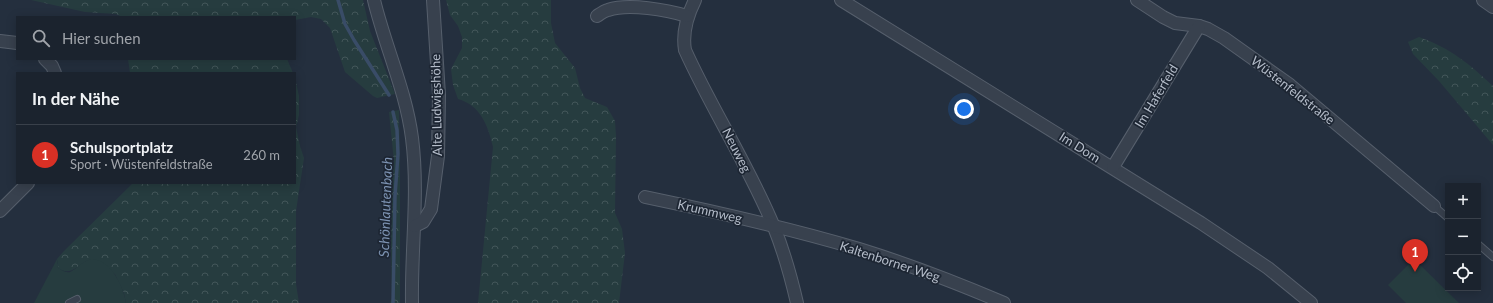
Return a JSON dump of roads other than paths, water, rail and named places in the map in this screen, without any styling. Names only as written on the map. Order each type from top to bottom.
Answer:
[{"type":"street","points":[[374,0],[404,100],[412,138],[416,190],[412,303]]},
{"type":"street","name":"Alte Ludwigshöhe","points":[[415,226],[423,222],[431,209],[438,156],[439,94],[432,0]]},
{"type":"street","name":"Neuweg","points":[[694,0],[687,16],[684,30],[685,50],[774,226],[784,254],[797,303]]},
{"type":"street","name":"Im Dom","points":[[841,0],[1113,167],[1240,248],[1268,268],[1311,303]]},
{"type":"street","name":"Wüstenfeldstraße","points":[[1137,0],[1175,23],[1199,26],[1224,38],[1290,85],[1434,206]]},
{"type":"street","points":[[1483,0],[1493,7]]},
{"type":"street","points":[[597,16],[608,10],[621,8],[656,9],[687,16]]},
{"type":"street","name":"Im Haferfeld","points":[[1113,167],[1199,26]]},
{"type":"street","points":[[0,41],[16,42]]},
{"type":"street","points":[[46,60],[52,66],[55,72]]},
{"type":"street","points":[[0,211],[27,184]]},
{"type":"street","name":"Krummweg","points":[[646,197],[774,226]]},
{"type":"street","name":"Kaltenborner Weg","points":[[774,226],[897,261],[1004,303]]},
{"type":"lane","points":[[1434,206],[1445,215]]},
{"type":"lane","points":[[1481,247],[1493,257]]},
{"type":"lane","points":[[69,303],[77,299]]},
{"type":"waterway","name":"Schönlautenbach","points":[[338,0],[345,24],[389,95]]},
{"type":"waterway","name":"Schönlautenbach","points":[[393,112],[397,130],[398,154],[395,196],[393,303]]},
{"type":"place","name":"Schulsportplatz","points":[[1415,272]]}]
